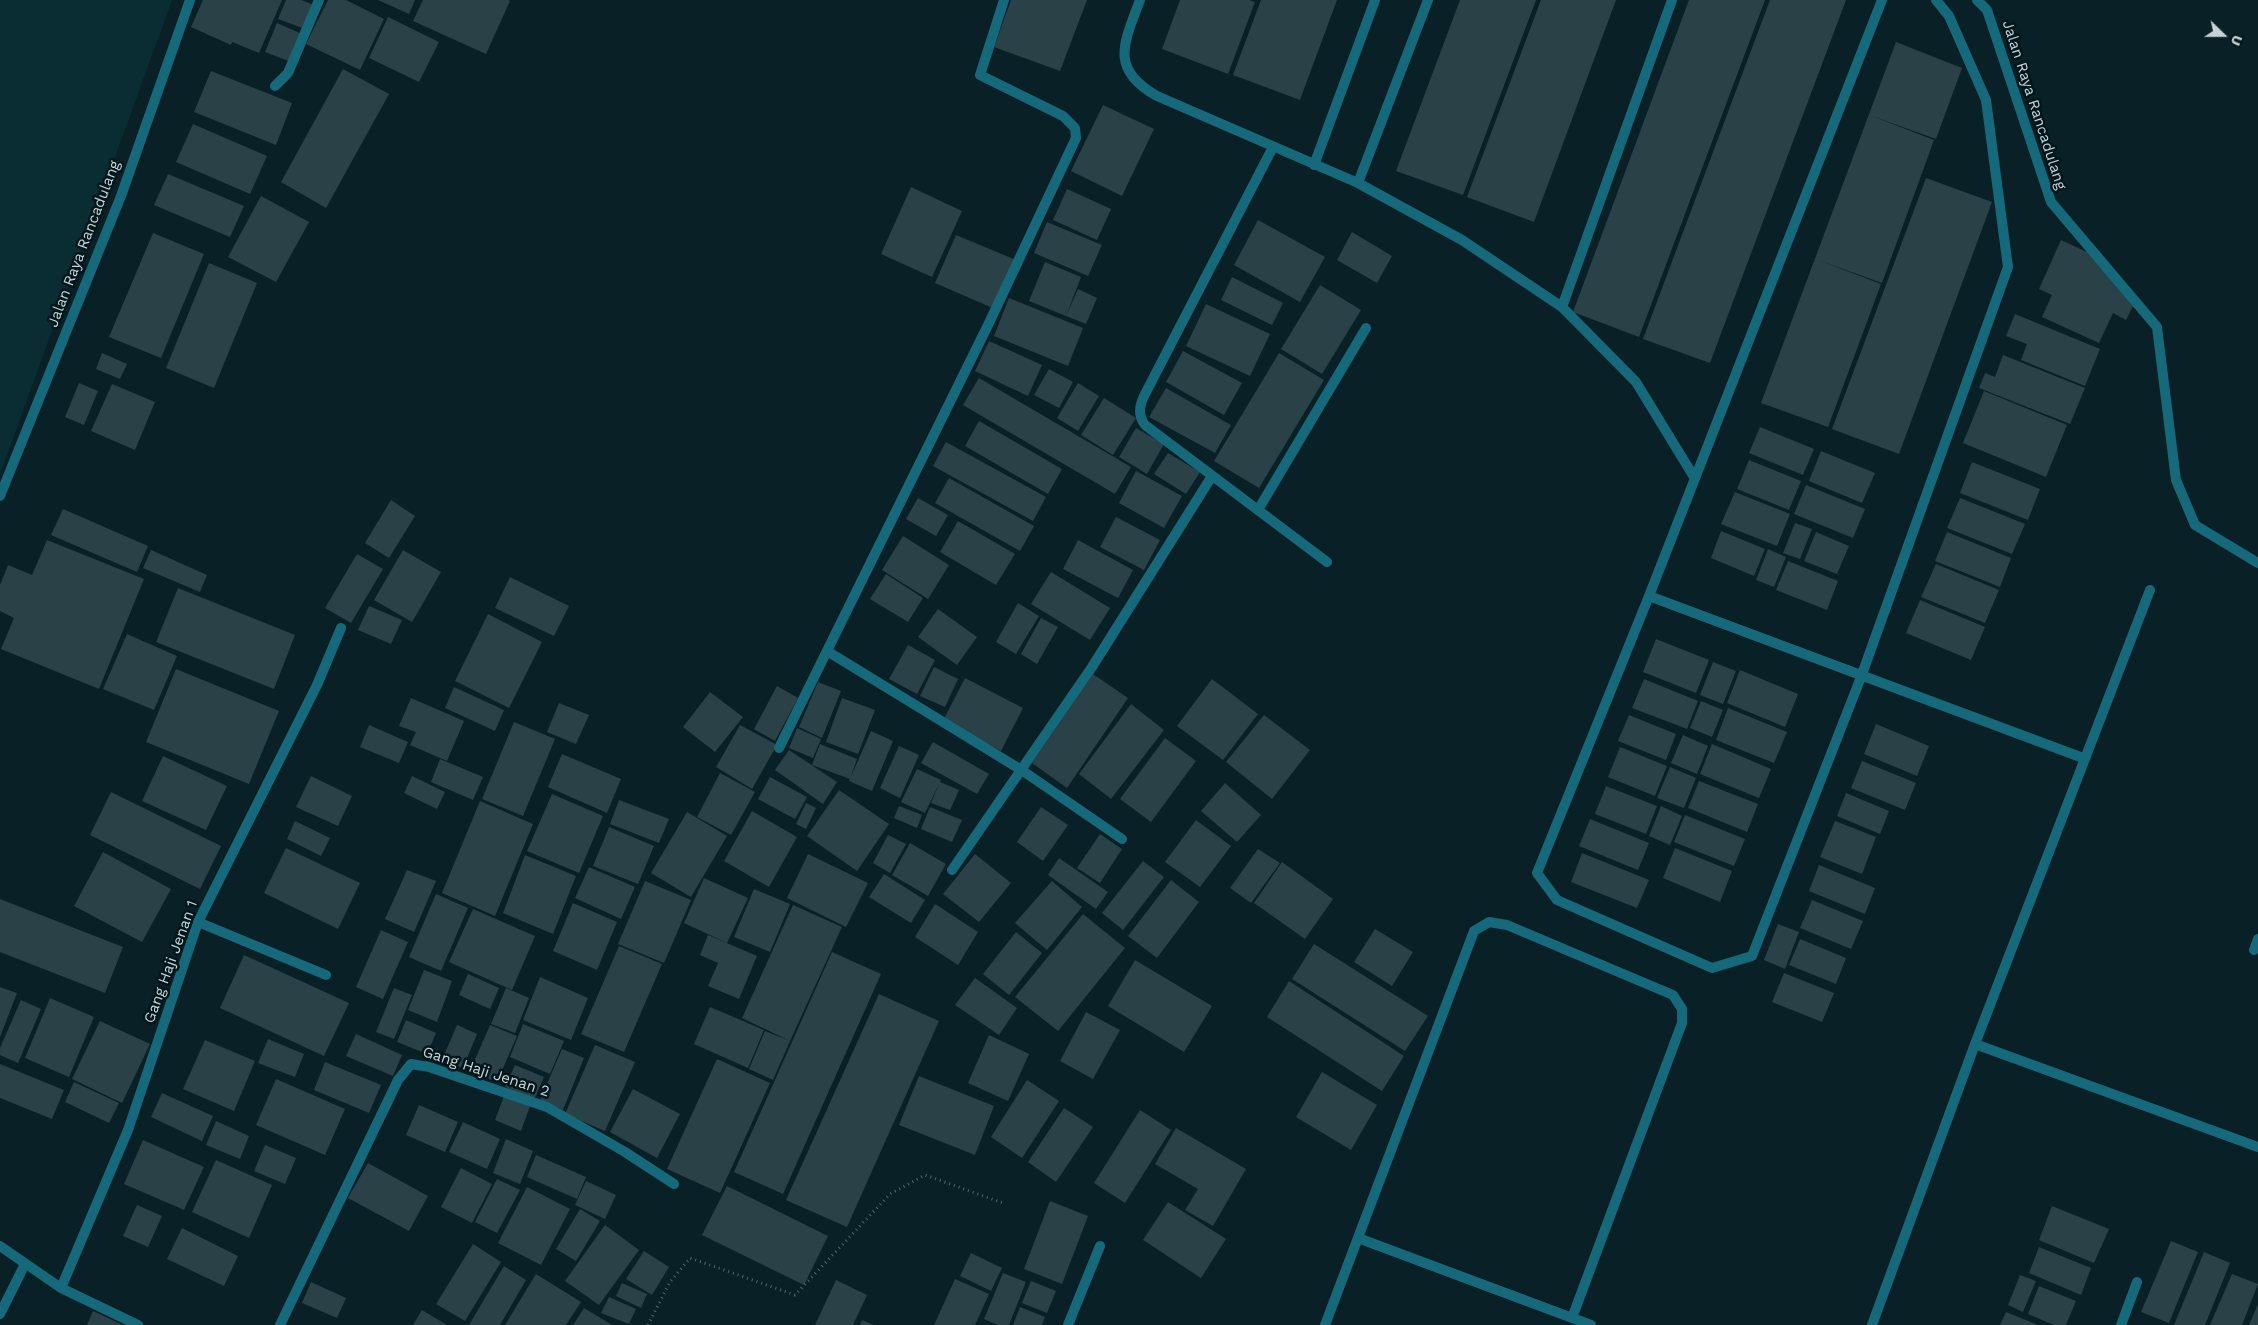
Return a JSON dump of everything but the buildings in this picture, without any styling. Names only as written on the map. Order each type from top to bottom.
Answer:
[{"type":"street","name":"Jalan Raya Rancadulang","points":[[0,496],[121,196],[190,0]]},
{"type":"street","points":[[275,86],[288,73],[319,0]]},
{"type":"street","points":[[779,748],[989,323],[1076,138],[1075,128],[1063,116],[980,74],[1004,0]]},
{"type":"street","points":[[1140,0],[1124,42],[1126,69],[1138,86],[1358,183],[1462,240],[1562,306],[1636,382],[1694,477]]},
{"type":"street","points":[[1314,165],[1375,0]]},
{"type":"street","points":[[1358,183],[1428,0]]},
{"type":"street","points":[[1562,306],[1672,0]]},
{"type":"street","points":[[1882,0],[1649,596],[1537,873],[1557,900],[1712,968],[1752,956],[1861,676],[2008,267],[1986,100],[1949,16],[1936,0]]},
{"type":"street","name":"Jalan Raya Rancadulang","points":[[1978,0],[1987,10],[2051,202],[2157,327],[2176,480],[2194,525],[2258,563]]},
{"type":"street","points":[[1273,147],[1204,277],[1140,405],[1140,415],[1146,425],[1327,562]]},
{"type":"street","points":[[1258,510],[1366,328]]},
{"type":"street","points":[[952,870],[1023,770],[1127,613],[1212,476]]},
{"type":"street","points":[[1872,1325],[2083,758],[2150,590]]},
{"type":"street","points":[[1649,596],[2083,758]]},
{"type":"street","name":"Gang Haji Jenan 1","points":[[61,1288],[128,1130],[198,922],[317,685],[341,628]]},
{"type":"street","points":[[827,651],[1023,770],[1122,840]]},
{"type":"street","points":[[198,922],[326,975]]},
{"type":"street","points":[[1324,1325],[1474,931],[1489,922],[1507,925],[1672,995],[1682,1009],[1682,1024],[1572,1318]]},
{"type":"street","points":[[2254,950],[2258,939]]},
{"type":"street","points":[[1975,1044],[2258,1147]]},
{"type":"street","name":"Gang Haji Jenan 2","points":[[280,1325],[394,1087],[412,1064],[429,1067],[547,1107],[625,1152],[674,1184]]},
{"type":"street","points":[[1358,1238],[1591,1325]]},
{"type":"street","points":[[0,1246],[61,1288],[138,1325]]},
{"type":"street","points":[[1068,1325],[1100,1246]]},
{"type":"street","points":[[0,1314],[25,1264]]},
{"type":"street","points":[[2121,1325],[2137,1282]]},
{"type":"path","points":[[648,1325],[670,1282],[690,1258],[795,1295],[890,1194],[925,1175],[1003,1203]]},
{"type":"shaded area","points":[[0,0],[172,0],[0,474]]}]
